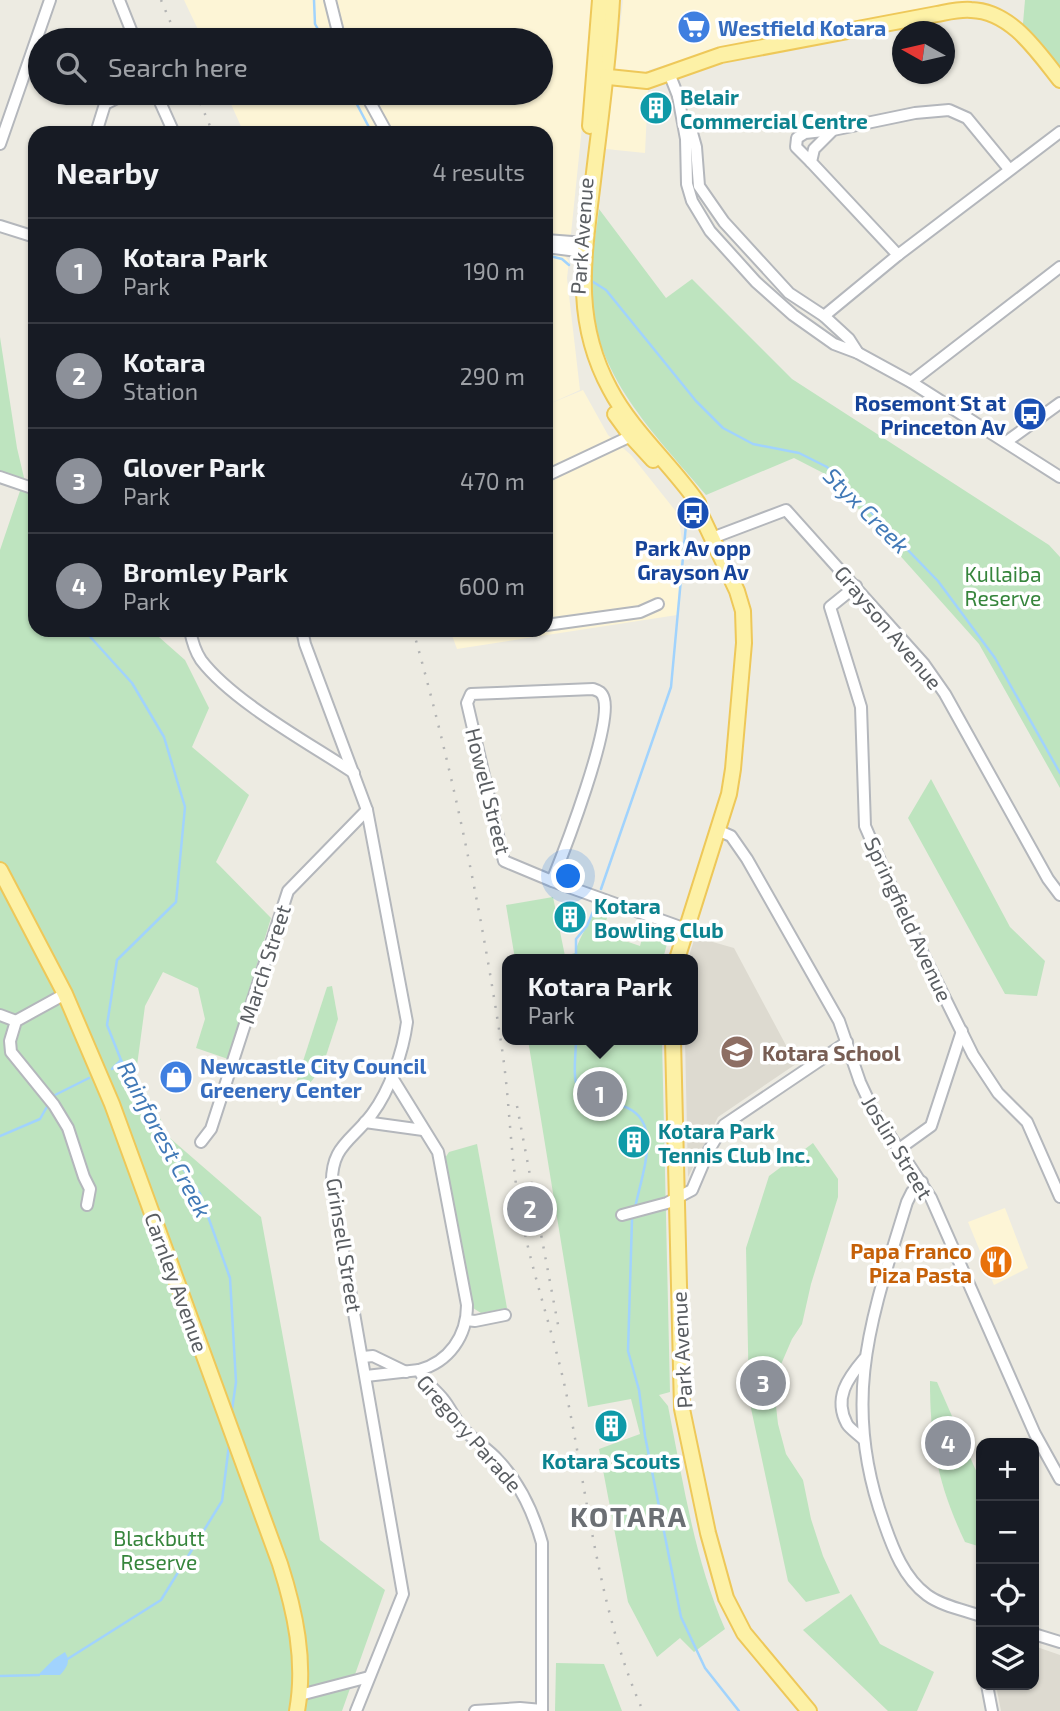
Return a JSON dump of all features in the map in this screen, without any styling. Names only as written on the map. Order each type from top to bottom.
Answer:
[{"type":"main road","name":"Park Avenue","points":[[599,77],[600,0]]},
{"type":"main road","name":"Park Avenue","points":[[612,0],[599,77],[581,254],[579,327],[592,372],[606,400],[631,436],[702,517]]},
{"type":"main road","points":[[599,77],[647,81],[721,55],[937,14],[972,10],[1005,20],[1022,35],[1060,80]]},
{"type":"main road","name":"Park Avenue","points":[[579,286],[595,356],[610,389],[622,408],[698,503],[737,591],[744,625],[733,769],[678,954]]},
{"type":"main road","points":[[610,389],[614,402],[631,427],[631,436],[639,439],[671,467]]},
{"type":"main road","name":"Carnley Avenue","points":[[0,870],[65,994],[112,1104],[280,1564],[295,1619],[300,1667],[297,1711]]},
{"type":"main road","name":"Park Avenue","points":[[673,1045],[680,1391],[719,1578],[740,1628],[809,1711]]},
{"type":"street","points":[[40,28],[50,0]]},
{"type":"street","points":[[118,0],[130,28]]},
{"type":"street","points":[[330,0],[337,28]]},
{"type":"street","points":[[0,144],[28,63]]},
{"type":"street","points":[[669,73],[690,124],[696,147],[699,186],[724,222],[789,293],[824,316],[849,339],[858,354]]},
{"type":"street","points":[[678,96],[686,139],[687,184],[692,201],[710,231],[756,282],[793,315],[834,344],[911,382],[1060,477]]},
{"type":"street","points":[[98,126],[105,105]]},
{"type":"street","points":[[161,105],[171,126]]},
{"type":"street","points":[[372,105],[383,126]]},
{"type":"street","points":[[898,255],[796,147],[797,138],[805,133],[926,111],[949,110],[967,118],[1009,169]]},
{"type":"street","points":[[811,162],[814,149],[833,130]]},
{"type":"street","points":[[824,316],[898,255],[1060,132]]},
{"type":"street","points":[[0,226],[28,235]]},
{"type":"street","points":[[553,243],[581,254]]},
{"type":"street","points":[[553,248],[581,254]]},
{"type":"street","points":[[911,382],[1060,267]]},
{"type":"street","points":[[1006,442],[1060,403]]},
{"type":"street","points":[[553,473],[631,436]]},
{"type":"street","points":[[1045,468],[1060,487]]},
{"type":"street","points":[[0,477],[28,487]]},
{"type":"street","name":"Grayson Avenue","points":[[712,538],[786,510],[924,664],[945,694],[1048,879],[1060,895]]},
{"type":"street","name":"Springfield Avenue","points":[[856,586],[830,607],[861,707],[864,826],[901,908],[985,1076],[1027,1122],[1057,1179],[1060,1197]]},
{"type":"street","points":[[553,624],[640,612],[658,604]]},
{"type":"street","points":[[191,637],[199,658],[214,675],[251,705],[354,773]]},
{"type":"street","name":"Grinsell Street","points":[[304,637],[367,810],[406,1019],[391,1076],[379,1102],[365,1122],[340,1148],[333,1164],[332,1177],[404,1594],[356,1711]]},
{"type":"street","name":"Howell Street","points":[[552,881],[601,739],[605,690],[474,693],[468,697],[467,703],[503,861],[552,881],[686,929]]},
{"type":"street","name":"March Street","points":[[201,1142],[211,1129],[288,891],[367,810]]},
{"type":"street","name":"Joslin Street","points":[[717,830],[731,836],[747,859],[839,1021],[866,1096],[931,1198],[1035,1434],[1060,1479]]},
{"type":"street","points":[[65,994],[16,1021],[10,1041],[11,1052],[51,1101],[68,1128],[90,1189],[87,1205]]},
{"type":"street","points":[[0,1015],[16,1021]]},
{"type":"street","points":[[899,1149],[931,1126],[962,1031]]},
{"type":"street","points":[[622,1215],[677,1198],[692,1190],[709,1150],[724,1125],[847,1042]]},
{"type":"street","points":[[391,1076],[435,1146],[441,1164],[467,1305],[461,1336],[448,1354],[429,1367],[419,1370]]},
{"type":"street","points":[[365,1122],[423,1130]]},
{"type":"street","points":[[922,1182],[907,1202],[878,1295],[864,1359],[863,1439],[877,1504],[906,1572],[928,1596],[976,1614]]},
{"type":"street","points":[[466,1320],[475,1321],[505,1315]]},
{"type":"street","name":"Gregory Parade","points":[[363,1357],[373,1356],[406,1372]]},
{"type":"street","points":[[863,1439],[847,1424],[841,1399],[848,1377],[864,1359]]},
{"type":"street","name":"Gregory Parade","points":[[366,1376],[419,1370],[461,1426],[495,1457],[515,1480],[535,1518],[542,1543],[542,1711]]},
{"type":"street","points":[[1039,1636],[1060,1642]]},
{"type":"street","points":[[300,1695],[369,1676]]},
{"type":"street","points":[[988,1690],[992,1711]]},
{"type":"street","points":[[475,1711],[520,1708],[542,1711]]},
{"type":"shaded area","points":[[184,0],[595,0],[571,234],[568,237],[565,256],[569,261],[567,278],[580,390],[553,402],[553,126],[241,126],[231,105],[553,105],[553,28],[197,28]]},
{"type":"shaded area","points":[[623,0],[972,0],[719,49],[649,70],[645,153],[606,149]]},
{"type":"shaded area","points":[[583,390],[608,435],[631,455],[678,514],[682,540],[677,615],[553,634],[553,402]]},
{"type":"shaded area","points":[[453,637],[535,637],[457,649]]},
{"type":"shaded area","name":"Kotara School","points":[[695,937],[734,948],[796,1064],[718,1117],[688,1177],[685,1045],[698,1045],[698,954],[690,954]]},
{"type":"shaded area","points":[[1005,1208],[1028,1268],[994,1285],[968,1222]]},
{"type":"shaded area","points":[[1039,1648],[1060,1655],[1060,1711],[1001,1711],[997,1690],[1039,1690]]},
{"type":"green space","points":[[1025,0],[1060,0],[1060,77],[1022,35]]},
{"type":"green space","name":"Kullaiba Reserve","points":[[599,209],[666,298],[692,279],[792,379],[1049,545],[1060,557],[1060,788],[979,644],[829,476],[794,458],[706,495],[647,425],[614,375],[594,320],[591,279]]},
{"type":"green space","name":"Blackbutt Reserve","points":[[0,337],[17,448],[28,487],[28,637],[159,637],[185,660],[209,708],[192,747],[249,795],[216,862],[271,918],[228,1059],[196,1048],[205,1019],[198,988],[163,972],[145,1006],[136,1073],[171,1139],[261,1217],[320,1540],[385,1590],[342,1711],[0,1711],[0,550],[22,485],[0,477]]},
{"type":"green space","points":[[931,779],[1010,927],[1045,961],[1037,996],[1005,994],[908,818]]},
{"type":"green space","points":[[553,897],[565,954],[514,954],[506,905]]},
{"type":"green space","points":[[598,905],[610,909],[602,933],[640,946],[643,935],[639,933],[642,924],[666,931],[669,936],[664,954],[572,954],[575,953]]},
{"type":"green space","points":[[332,986],[338,1019],[322,1068],[305,1089],[295,1086],[327,987]]},
{"type":"green space","points":[[529,1045],[662,1045],[670,1392],[659,1395],[668,1406],[697,1547],[725,1629],[694,1652],[680,1638],[657,1657],[628,1602],[599,1449],[640,1434],[631,1399],[588,1407]]},
{"type":"green space","points":[[813,1143],[838,1179],[838,1197],[811,1284],[802,1324],[779,1369],[775,1397],[778,1424],[786,1454],[803,1480],[811,1519],[823,1556],[840,1593],[806,1602],[788,1581],[749,1399],[746,1248],[769,1176]]},
{"type":"green space","points":[[477,1144],[507,1308],[481,1313],[473,1308],[445,1158],[449,1152]]},
{"type":"green space","points":[[930,1381],[937,1382],[976,1471],[976,1545],[965,1542],[948,1502],[937,1464]]},
{"type":"green space","points":[[851,1594],[880,1644],[934,1672],[917,1711],[888,1711],[803,1630]]},
{"type":"green space","points":[[556,1663],[604,1664],[622,1711],[555,1711]]},
{"type":"water","points":[[65,1652],[67,1664],[60,1675],[38,1675],[54,1659]]},
{"type":"waterway","name":"Styx Creek","points":[[314,0],[317,28]]},
{"type":"waterway","name":"Styx Creek","points":[[357,105],[368,126]]},
{"type":"waterway","name":"Styx Creek","points":[[553,257],[562,259],[569,265]]},
{"type":"waterway","name":"Styx Creek","points":[[590,280],[606,290],[696,401],[723,428],[753,444],[799,453],[827,467],[938,581],[995,658],[1060,773]]},
{"type":"waterway","points":[[601,889],[671,687],[687,514]]},
{"type":"waterway","name":"Rainforest Creek","points":[[90,637],[132,683],[164,737],[185,807],[176,902],[117,960],[107,1025],[152,1122],[200,1194],[230,1278],[236,1382],[232,1410]]},
{"type":"waterway","points":[[576,954],[576,939],[587,926],[595,907]]},
{"type":"waterway","points":[[576,1045],[575,1078],[581,1091],[625,1107],[636,1113],[643,1123],[647,1138],[647,1155],[635,1208]]},
{"type":"waterway","points":[[112,1069],[121,1060]]},
{"type":"waterway","points":[[53,1096],[89,1078]]},
{"type":"waterway","points":[[0,1136],[40,1119],[48,1105]]},
{"type":"waterway","points":[[632,1220],[628,1351],[639,1390],[645,1436],[681,1617],[705,1668],[739,1711]]},
{"type":"waterway","name":"Rainforest Creek","points":[[66,1660],[161,1600],[222,1501],[229,1445]]},
{"type":"waterway","name":"Rainforest Creek","points":[[0,1676],[39,1675]]},
{"type":"railway","points":[[161,0],[173,28]]},
{"type":"railway","points":[[201,105],[210,126]]},
{"type":"railway","points":[[415,637],[453,786],[485,943],[502,1049],[520,1209],[566,1392],[605,1595],[628,1674],[643,1711]]},
{"type":"railway","points":[[517,1106],[559,1330]]},
{"type":"place","name":"Westfield Kotara","points":[[694,27]]},
{"type":"place","name":"Belair Commercial Centre","points":[[656,108]]},
{"type":"place","name":"Rosemont St at Princeton Av","points":[[1030,414]]},
{"type":"place","name":"Park Av opp Grayson Av","points":[[693,513]]},
{"type":"place","name":"Kotara Bowling Club","points":[[570,917]]},
{"type":"place","name":"Kotara School","points":[[737,1052]]},
{"type":"place","name":"Newcastle City Council Greenery Center","points":[[176,1077]]},
{"type":"place","name":"Kotara Park","points":[[600,1094]]},
{"type":"place","name":"Kotara Park Tennis Club Inc.","points":[[634,1142]]},
{"type":"place","name":"Kotara","points":[[530,1209]]},
{"type":"place","name":"Papa Franco Piza Pasta","points":[[996,1262]]},
{"type":"place","name":"Glover Park","points":[[763,1383]]},
{"type":"place","name":"Kotara Scouts","points":[[611,1426]]},
{"type":"place","name":"Bromley Park","points":[[948,1443]]},
{"type":"district","name":"KOTARA","points":[[629,1516]]}]
